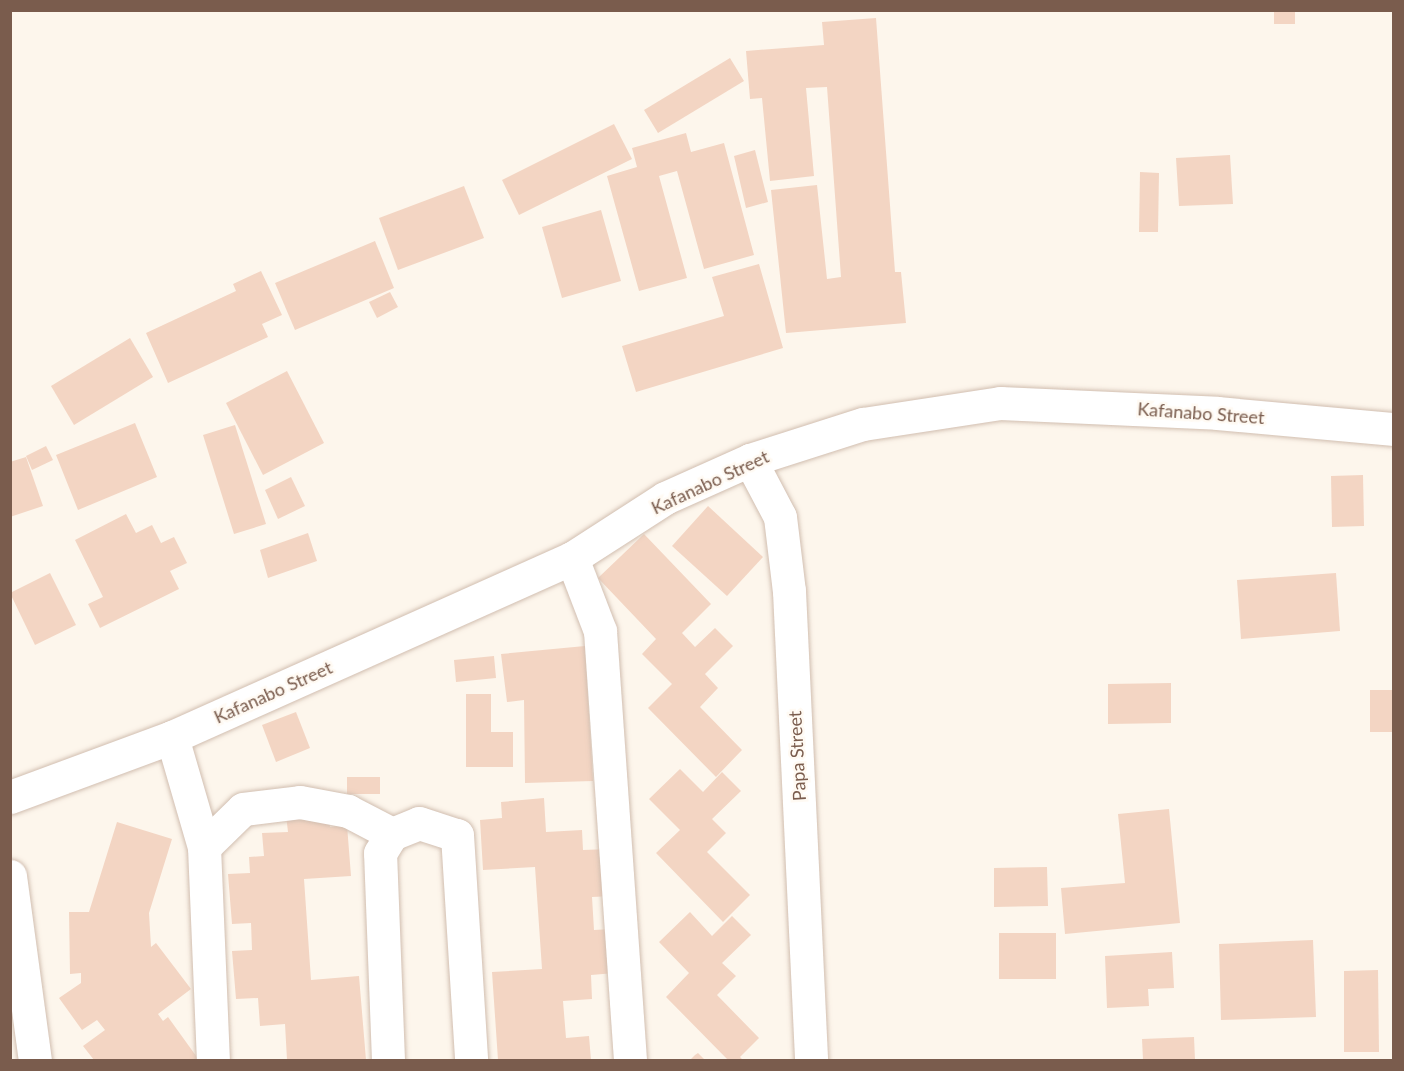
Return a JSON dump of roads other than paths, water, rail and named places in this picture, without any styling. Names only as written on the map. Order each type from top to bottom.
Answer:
[{"type":"street","name":"Kafanabo Street","points":[[10,797],[172,737],[573,558],[665,498],[750,460],[863,424],[1000,403],[1218,413],[1394,429]]},
{"type":"street","name":"Papa Street","points":[[750,460],[780,517],[789,591],[811,1060]]},
{"type":"street","points":[[573,558],[600,632],[630,1060]]},
{"type":"street","points":[[172,737],[204,847],[213,1060]]},
{"type":"street","points":[[204,847],[243,809],[300,802],[348,811],[392,834]]},
{"type":"street","points":[[388,1060],[380,854],[392,834],[419,823],[457,835],[471,1060]]},
{"type":"street","points":[[10,876],[35,1060]]}]
